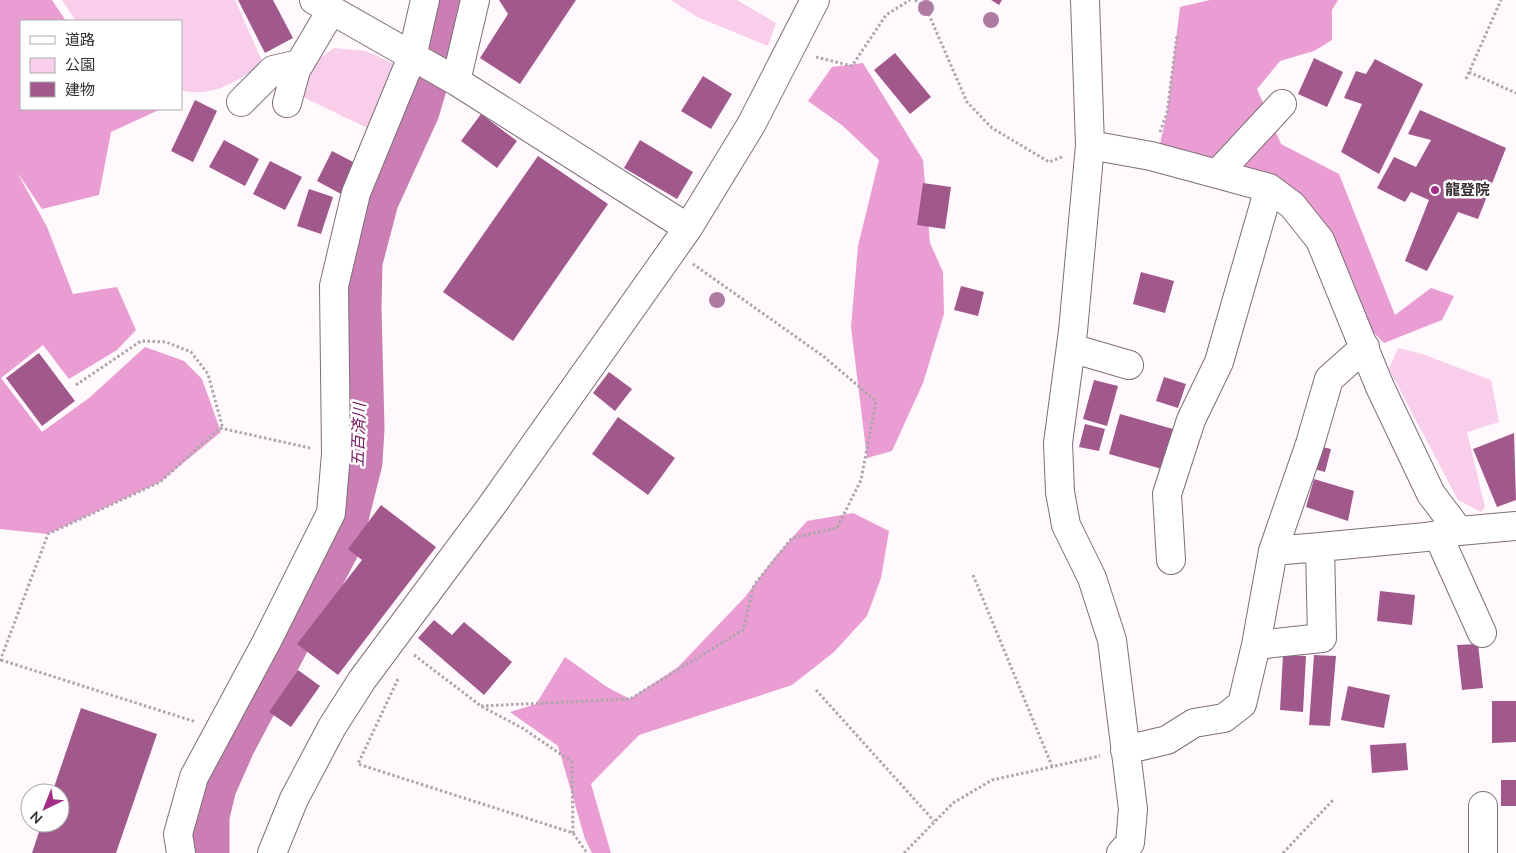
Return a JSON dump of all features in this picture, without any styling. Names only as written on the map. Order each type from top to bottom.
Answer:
[{"type":"street","points":[[181,853],[178,834],[194,777],[331,513],[336,454],[334,286],[356,193],[412,57],[425,0]]},
{"type":"street","points":[[456,81],[475,0]]},
{"type":"street","points":[[272,853],[294,799],[332,727],[362,680],[490,508],[688,228],[751,125],[815,0]]},
{"type":"street","points":[[1085,0],[1090,145],[1071,348],[1058,443],[1060,492],[1066,525],[1092,578],[1112,640],[1134,809],[1130,843],[1121,853]]},
{"type":"street","points":[[287,103],[299,64],[322,5],[456,81],[688,228]]},
{"type":"street","points":[[241,102],[273,70],[299,64]]},
{"type":"street","points":[[1217,174],[1282,104]]},
{"type":"street","points":[[1090,145],[1151,156],[1269,188],[1292,205],[1320,240],[1380,387],[1449,533],[1482,633]]},
{"type":"street","points":[[1171,560],[1167,494],[1191,420],[1219,362],[1269,188]]},
{"type":"street","points":[[1125,750],[1167,740],[1194,723],[1224,718],[1242,704],[1256,645],[1273,551],[1310,444],[1329,379],[1364,347]]},
{"type":"street","points":[[1071,348],[1130,365]]},
{"type":"street","points":[[1273,551],[1516,526]]},
{"type":"street","points":[[1256,645],[1322,638],[1320,547]]},
{"type":"street","points":[[1482,806],[1483,853]]},
{"type":"path","points":[[789,51],[852,66],[886,15],[910,0]]},
{"type":"path","points":[[915,0],[926,8],[967,102],[992,128],[1049,162],[1090,145]]},
{"type":"path","points":[[1466,79],[1501,0]]},
{"type":"path","points":[[1151,156],[1167,113],[1177,35]]},
{"type":"path","points":[[1469,72],[1516,93]]},
{"type":"path","points":[[481,706],[630,699],[743,630],[754,585],[792,538],[837,528],[861,480],[876,401],[823,356],[673,250]]},
{"type":"path","points":[[76,385],[140,341],[166,342],[191,352],[208,374],[223,429]]},
{"type":"path","points":[[220,730],[0,661],[48,534],[160,482],[220,428],[336,454]]},
{"type":"path","points":[[972,575],[984,607],[1009,658],[1052,766]]},
{"type":"path","points":[[393,640],[481,706],[524,729],[572,762],[573,833],[587,853]]},
{"type":"path","points":[[398,678],[358,764],[573,833]]},
{"type":"path","points":[[816,690],[934,821]]},
{"type":"path","points":[[904,853],[953,803],[992,780],[1125,750]]},
{"type":"path","points":[[1283,853],[1334,799]]},
{"type":"green space","points":[[62,0],[235,0],[263,63],[244,76],[214,90],[203,92],[182,90],[182,20],[75,20]]},
{"type":"green space","points":[[426,0],[461,0],[445,59],[387,209],[370,286],[375,396],[361,515],[320,605],[256,721],[218,803],[219,853],[199,853],[197,843],[210,755],[330,529],[335,300]]},
{"type":"green space","points":[[671,0],[737,0],[776,23],[768,46],[697,17]]},
{"type":"green space","points":[[334,48],[366,51],[394,64],[369,129],[295,93],[306,68]]},
{"type":"green space","points":[[1398,348],[1422,354],[1491,380],[1499,422],[1467,432],[1485,507],[1481,512],[1458,500],[1389,369]]},
{"type":"shaded area","points":[[0,0],[52,0],[65,20],[20,20],[20,110],[159,110],[111,132],[99,195],[42,209],[17,172],[47,227],[73,294],[117,287],[136,330],[117,350],[69,379],[43,345],[1,378],[42,432],[89,398],[145,347],[184,361],[202,379],[221,432],[160,482],[48,534],[0,529]]},
{"type":"shaded area","points":[[1210,0],[1338,0],[1332,10],[1332,40],[1314,51],[1280,61],[1257,89],[1281,144],[1339,174],[1395,315],[1431,288],[1454,296],[1442,320],[1384,343],[1353,312],[1295,203],[1158,153],[1167,113],[1180,7]]},
{"type":"shaded area","points":[[863,63],[923,160],[930,243],[943,272],[944,314],[923,383],[892,451],[867,458],[851,327],[858,246],[879,160],[843,126],[808,101],[832,67]]},
{"type":"shaded area","points":[[853,513],[889,531],[881,578],[867,616],[834,652],[792,685],[639,735],[591,784],[611,853],[592,853],[585,839],[558,746],[510,712],[536,704],[565,657],[607,687],[630,699],[678,667],[745,597],[775,557],[807,521]]},
{"type":"building","points":[[238,0],[273,0],[293,38],[265,53]]},
{"type":"building","points":[[499,0],[576,0],[520,84],[480,58],[508,14]]},
{"type":"building","points":[[991,0],[1002,0],[999,5]]},
{"type":"building","points":[[895,53],[931,97],[910,114],[874,70]]},
{"type":"building","points":[[1314,58],[1343,72],[1327,107],[1298,94]]},
{"type":"building","points":[[1375,59],[1423,84],[1379,174],[1341,152],[1362,104],[1344,98],[1356,71],[1366,74]]},
{"type":"building","points":[[703,76],[732,94],[711,129],[681,111]]},
{"type":"building","points":[[195,100],[217,111],[193,162],[171,151]]},
{"type":"building","name":"龍登院","points":[[1420,110],[1506,148],[1478,219],[1458,212],[1427,271],[1405,261],[1429,200],[1411,192],[1405,202],[1377,188],[1394,157],[1416,167],[1431,140],[1408,134]]},
{"type":"building","points":[[481,114],[517,141],[497,168],[461,141]]},
{"type":"building","points":[[224,140],[259,159],[245,186],[209,167]]},
{"type":"building","points":[[640,140],[693,172],[677,199],[624,168]]},
{"type":"building","points":[[332,151],[357,164],[341,194],[317,181]]},
{"type":"building","points":[[538,156],[608,204],[513,341],[443,292]]},
{"type":"building","points":[[270,161],[302,177],[285,210],[253,194]]},
{"type":"building","points":[[923,183],[951,187],[945,229],[917,225]]},
{"type":"building","points":[[309,189],[333,197],[321,234],[297,226]]},
{"type":"building","points":[[1141,272],[1174,281],[1165,313],[1133,304]]},
{"type":"building","points":[[961,286],[984,292],[978,316],[954,310]]},
{"type":"building","points":[[39,353],[75,401],[42,426],[6,378]]},
{"type":"building","points":[[609,372],[632,389],[615,411],[593,393]]},
{"type":"building","points":[[1164,377],[1186,384],[1178,408],[1156,401]]},
{"type":"building","points":[[1094,380],[1118,386],[1107,426],[1083,419]]},
{"type":"building","points":[[1120,414],[1173,429],[1162,469],[1109,454]]},
{"type":"building","points":[[618,417],[675,458],[648,495],[592,454]]},
{"type":"building","points":[[1085,424],[1105,429],[1099,451],[1079,447]]},
{"type":"building","points":[[1514,433],[1516,500],[1497,507],[1473,449]]},
{"type":"building","points":[[1310,444],[1331,449],[1325,472],[1304,466]]},
{"type":"building","points":[[1314,479],[1354,491],[1348,521],[1306,507]]},
{"type":"building","points":[[381,505],[436,547],[338,675],[297,644],[362,560],[348,549]]},
{"type":"building","points":[[1380,591],[1415,595],[1412,625],[1377,621]]},
{"type":"building","points":[[434,620],[452,635],[464,622],[512,662],[484,695],[418,638]]},
{"type":"building","points":[[1478,644],[1483,688],[1462,690],[1457,645]]},
{"type":"building","points":[[1283,655],[1306,656],[1303,712],[1280,710]]},
{"type":"building","points":[[1314,655],[1336,656],[1330,726],[1309,725]]},
{"type":"building","points":[[298,670],[320,686],[291,727],[269,712]]},
{"type":"building","points":[[1348,686],[1390,695],[1384,728],[1341,720]]},
{"type":"building","points":[[1492,701],[1516,701],[1516,742],[1492,743]]},
{"type":"building","points":[[81,708],[157,734],[116,853],[32,853],[39,833],[70,833],[70,783],[55,783]]},
{"type":"building","points":[[1406,743],[1408,770],[1372,773],[1370,745]]},
{"type":"building","points":[[1501,780],[1516,780],[1516,806],[1501,806]]},
{"type":"waterway","name":"五百済川","points":[[207,853],[207,816],[214,787],[233,744],[340,542],[360,462],[362,428],[359,308],[360,262],[376,201],[417,111],[450,0]]},
{"type":"place","name":"龍登院","points":[[1435,190]]}]
